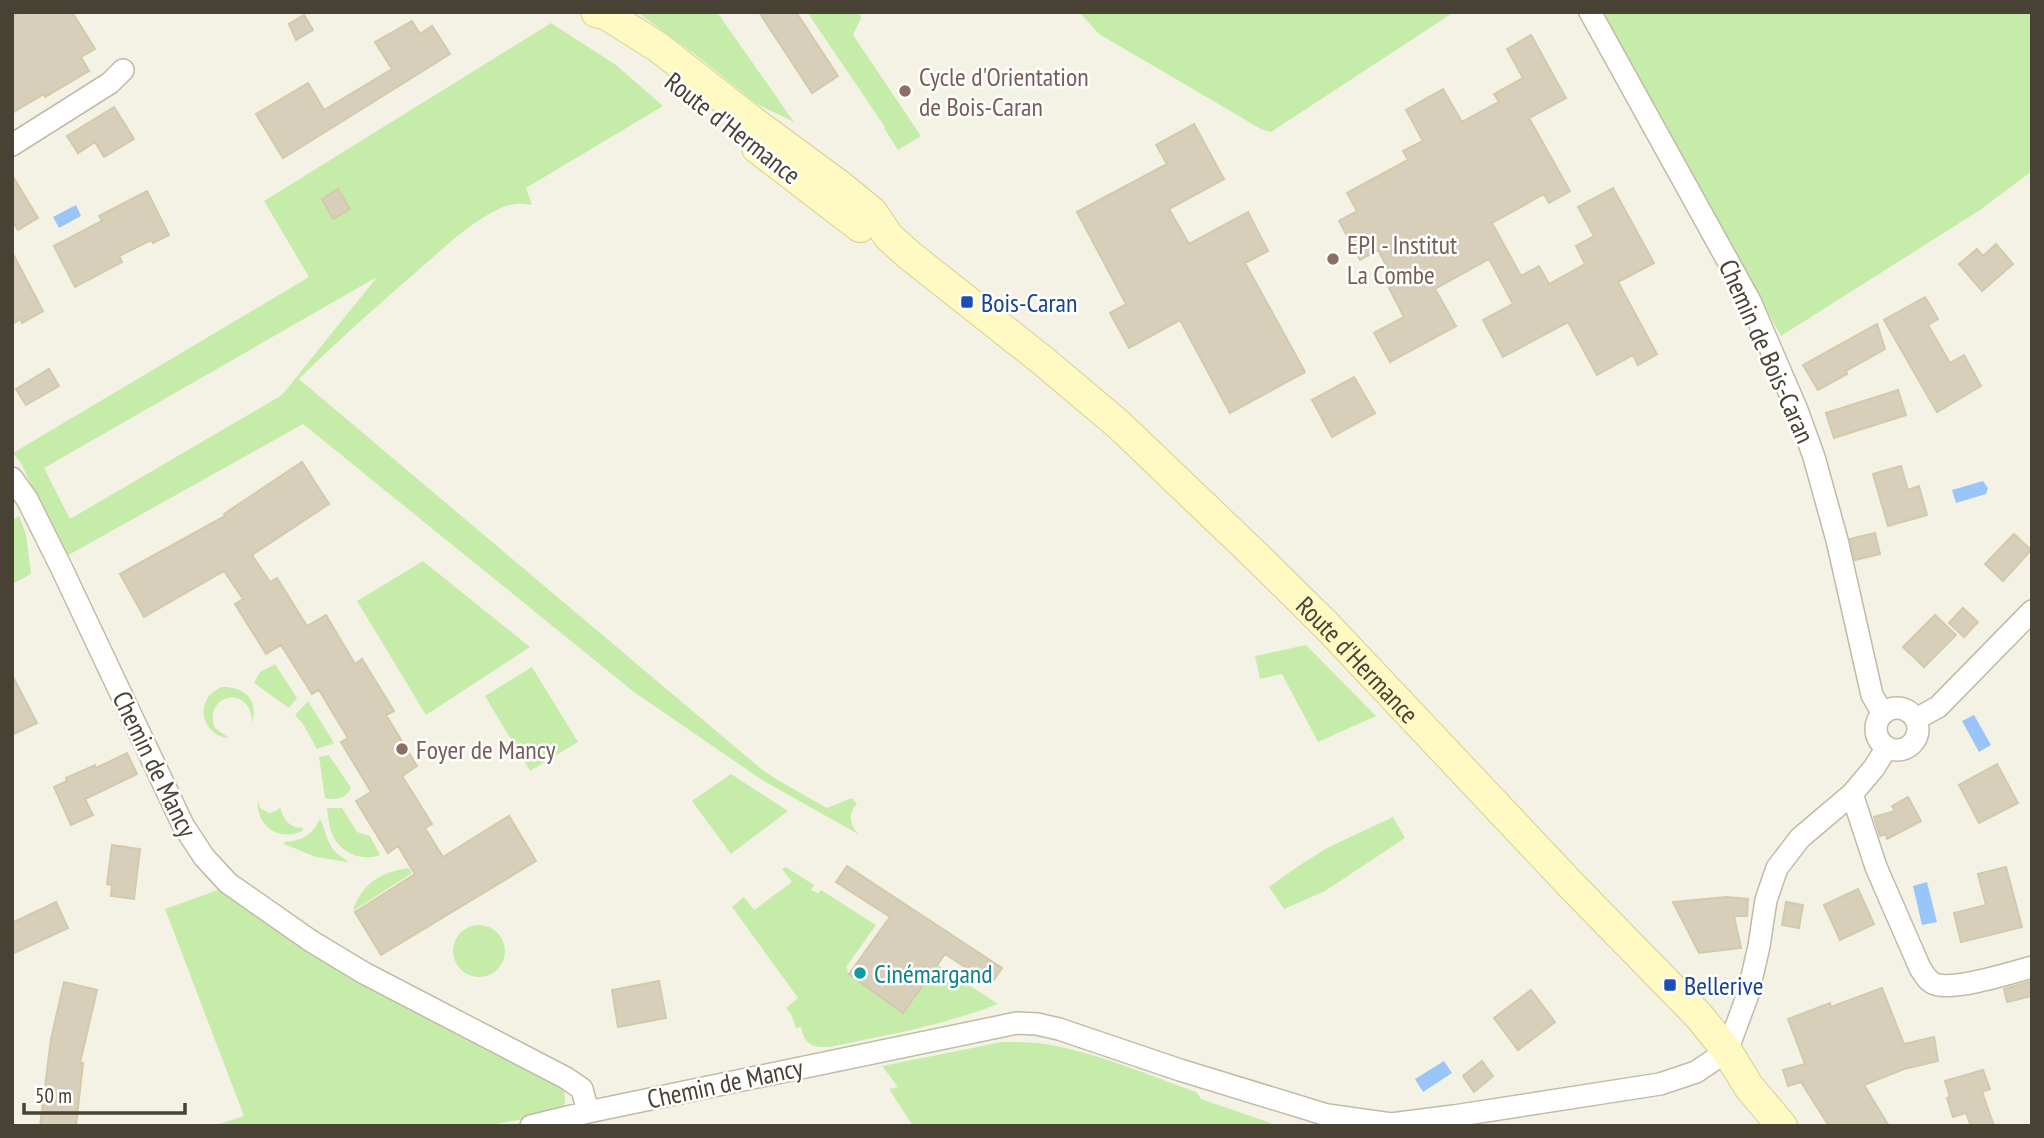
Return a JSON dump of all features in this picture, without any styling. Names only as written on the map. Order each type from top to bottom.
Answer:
[{"type":"main road","name":"Route d'Hermance","points":[[579,12],[653,64],[748,142],[863,229],[889,237]]},
{"type":"main road","name":"Route d'Hermance","points":[[596,12],[607,15],[658,47],[756,124],[805,158],[872,212],[889,237],[927,270],[1042,360],[1118,425],[1327,626],[1699,1016],[1727,1051],[1749,1087],[1782,1126]]},
{"type":"street","name":"Chemin de Bois-Caran","points":[[1590,12],[1750,301],[1797,410],[1814,457],[1837,540],[1872,695],[1883,714]]},
{"type":"street","points":[[12,145],[110,83],[123,70]]},
{"type":"street","name":"Chemin de Mancy","points":[[12,478],[27,499],[61,567],[183,825],[204,857],[228,883],[311,941],[365,973],[566,1078],[582,1089],[589,1112],[1017,1023],[1059,1029],[1327,1115],[1391,1124],[1660,1084],[1696,1072],[1727,1051]]},
{"type":"street","points":[[1916,719],[1938,707],[2032,611]]},
{"type":"street","points":[[1891,708],[1906,709],[1916,719],[1918,732],[1912,744],[1900,750],[1887,747],[1878,738],[1877,723],[1891,708]]},
{"type":"street","points":[[1727,1051],[1748,994],[1766,900],[1777,868],[1800,838],[1852,794],[1874,768],[1887,747]]},
{"type":"street","points":[[1852,794],[1876,867],[1920,968],[1929,980],[1937,985],[1956,984],[2032,967]]},
{"type":"street","points":[[531,1126],[589,1112]]},
{"type":"green space","points":[[637,12],[717,12],[794,122],[757,104]]},
{"type":"green space","points":[[807,12],[858,12],[861,18],[853,35],[921,136],[898,150]]},
{"type":"green space","points":[[1079,12],[1454,12],[1271,132],[1261,129],[1099,34]]},
{"type":"green space","points":[[1601,12],[2032,12],[2032,171],[1980,210],[1781,336]]},
{"type":"green space","points":[[551,23],[616,65],[663,106],[526,188],[532,205],[505,206],[467,229],[370,312],[299,379],[760,768],[827,808],[852,798],[857,804],[851,819],[858,834],[762,780],[634,692],[303,424],[65,557],[21,463],[13,453],[309,277],[264,201]],"holes":[[[377,277],[282,395],[70,519],[44,468]]]},
{"type":"green space","points":[[19,516],[26,534],[31,574],[12,584],[12,521]]},
{"type":"green space","points":[[423,561],[530,647],[426,715],[357,601]]},
{"type":"green space","points":[[1306,645],[1376,716],[1318,742],[1282,674],[1260,679],[1255,656]]},
{"type":"green space","points":[[275,664],[297,698],[289,708],[254,683],[260,672]]},
{"type":"green space","points":[[532,667],[578,742],[530,771],[485,696]]},
{"type":"green space","points":[[221,687],[243,692],[253,707],[252,723],[250,711],[237,698],[221,701],[215,707],[215,728],[229,738],[216,734],[205,719],[204,706],[208,697]]},
{"type":"green space","points":[[308,701],[334,743],[317,749],[295,715]]},
{"type":"green space","points":[[329,755],[351,788],[347,794],[337,799],[325,798],[319,757]]},
{"type":"green space","points":[[731,774],[788,811],[731,854],[692,801]]},
{"type":"green space","points":[[258,800],[260,808],[269,813],[280,807],[288,822],[303,828],[302,831],[285,834],[271,829],[261,817]]},
{"type":"green space","points":[[327,808],[342,808],[357,832],[370,836],[380,855],[359,857],[341,847],[332,833]]},
{"type":"green space","points":[[1393,817],[1405,838],[1325,891],[1284,909],[1269,887],[1327,848]]},
{"type":"green space","points":[[320,819],[329,843],[347,862],[316,857],[284,844],[306,836]]},
{"type":"green space","points":[[786,867],[814,885],[811,890],[818,893],[821,890],[876,925],[846,967],[847,972],[902,1013],[938,965],[998,1004],[936,1024],[830,1047],[819,1047],[807,1042],[801,1027],[796,1028],[786,1008],[798,998],[732,907],[744,897],[754,910],[792,882],[782,869]]},
{"type":"green space","points":[[409,868],[412,873],[353,911],[361,893],[374,880],[390,872]]},
{"type":"green space","points":[[221,889],[564,1087],[565,1103],[559,1113],[484,1126],[213,1126],[244,1116],[165,909]]},
{"type":"green space","points":[[479,925],[489,927],[497,933],[503,941],[503,961],[497,969],[489,975],[479,977],[469,975],[461,969],[455,961],[453,951],[455,941],[461,933],[469,927]]},
{"type":"green space","points":[[1002,1042],[1045,1044],[1088,1054],[1196,1092],[1201,1099],[1271,1123],[1268,1126],[913,1126],[889,1089],[898,1087],[882,1066]]},
{"type":"water","points":[[76,205],[81,216],[59,228],[53,217]]},
{"type":"water","points":[[1983,481],[1988,488],[1986,494],[1956,503],[1952,490]]},
{"type":"water","points":[[1974,715],[1991,745],[1979,752],[1962,721]]},
{"type":"water","points":[[1927,882],[1937,922],[1922,925],[1913,886]]},
{"type":"water","points":[[1444,1061],[1452,1073],[1423,1092],[1415,1079]]},
{"type":"building","points":[[20,12],[72,12],[95,49],[81,57],[89,71],[12,113],[12,17]]},
{"type":"building","points":[[759,12],[796,12],[838,76],[812,93]]},
{"type":"building","points":[[304,15],[313,30],[296,40],[289,24]]},
{"type":"building","points":[[412,21],[420,34],[432,26],[450,54],[283,158],[256,114],[308,83],[324,110],[392,69],[375,42]]},
{"type":"building","points":[[1531,35],[1566,98],[1529,118],[1570,191],[1549,203],[1544,194],[1492,223],[1521,276],[1539,266],[1549,284],[1585,264],[1576,246],[1594,236],[1578,207],[1613,188],[1654,263],[1618,282],[1657,354],[1638,365],[1633,355],[1597,375],[1568,322],[1503,357],[1483,320],[1513,304],[1489,259],[1435,289],[1456,326],[1390,362],[1374,333],[1404,317],[1389,288],[1396,284],[1378,250],[1360,260],[1339,221],[1357,211],[1347,193],[1408,160],[1403,151],[1423,141],[1406,110],[1443,89],[1462,122],[1499,102],[1494,94],[1523,78],[1507,49]]},
{"type":"building","points":[[114,107],[134,139],[104,157],[95,142],[78,153],[67,136]]},
{"type":"building","points":[[1194,124],[1224,179],[1169,209],[1189,244],[1248,212],[1268,251],[1245,263],[1305,372],[1230,413],[1180,320],[1129,348],[1110,313],[1126,304],[1077,212],[1167,164],[1156,145]]},
{"type":"building","points":[[12,175],[38,218],[18,230],[12,221]]},
{"type":"building","points":[[338,189],[350,209],[333,219],[322,199]]},
{"type":"building","points":[[147,191],[169,235],[153,243],[151,240],[119,256],[122,262],[75,287],[54,246],[102,221],[99,216]]},
{"type":"building","points":[[1996,244],[2013,264],[1982,291],[1959,264],[1977,249],[1983,256]]},
{"type":"building","points":[[12,252],[43,311],[22,323],[21,319],[12,324]]},
{"type":"building","points":[[1925,297],[1938,319],[1928,325],[1950,363],[1964,355],[1981,386],[1937,412],[1884,320]]},
{"type":"building","points":[[1877,324],[1885,349],[1818,390],[1803,365]]},
{"type":"building","points":[[49,369],[59,386],[26,405],[16,389]]},
{"type":"building","points":[[1354,377],[1375,413],[1332,437],[1312,400]]},
{"type":"building","points":[[1898,390],[1906,415],[1834,438],[1826,413]]},
{"type":"building","points":[[302,462],[329,504],[252,555],[270,582],[277,578],[307,626],[326,615],[355,664],[362,659],[394,711],[386,715],[417,766],[402,776],[432,824],[425,828],[443,857],[509,816],[536,861],[381,955],[355,912],[415,874],[398,846],[388,853],[356,801],[371,792],[341,742],[348,738],[319,690],[312,694],[281,645],[266,654],[235,604],[243,599],[224,571],[144,617],[120,574],[225,516],[224,514]]},
{"type":"building","points":[[1901,466],[1908,490],[1919,486],[1927,515],[1888,526],[1873,474]]},
{"type":"building","points":[[1875,533],[1880,554],[1855,560],[1850,539]]},
{"type":"building","points":[[2014,534],[2031,550],[2003,581],[1985,564]]},
{"type":"building","points":[[1963,608],[1978,622],[1964,637],[1949,623]]},
{"type":"building","points":[[1935,615],[1956,635],[1924,667],[1903,647]]},
{"type":"building","points":[[12,675],[37,723],[12,735]]},
{"type":"building","points":[[127,753],[137,774],[85,799],[93,815],[71,825],[54,787],[67,781],[66,778],[95,765],[96,768]]},
{"type":"building","points":[[1997,764],[2018,803],[1979,823],[1959,785]]},
{"type":"building","points":[[1908,797],[1921,821],[1887,839],[1886,834],[1880,836],[1874,817],[1895,811],[1892,806]]},
{"type":"building","points":[[112,845],[140,849],[134,899],[111,896],[112,885],[107,884]]},
{"type":"building","points":[[847,866],[1002,968],[991,984],[945,954],[903,1013],[849,974],[890,917],[836,882]]},
{"type":"building","points":[[2006,867],[2022,927],[1961,942],[1954,913],[1986,905],[1978,874]]},
{"type":"building","points":[[1858,889],[1874,924],[1840,940],[1824,905]]},
{"type":"building","points":[[1726,897],[1748,899],[1747,916],[1734,916],[1741,948],[1699,953],[1673,902]]},
{"type":"building","points":[[56,902],[68,928],[12,954],[12,923]]},
{"type":"building","points":[[1786,902],[1803,905],[1799,928],[1782,925]]},
{"type":"building","points":[[659,981],[666,1018],[618,1027],[612,990]]},
{"type":"building","points":[[2032,981],[2032,996],[2007,1002],[2004,989]]},
{"type":"building","points":[[64,982],[97,990],[80,1063],[83,1063],[76,1126],[40,1126],[51,1039]]},
{"type":"building","points":[[1882,988],[1904,1044],[1934,1037],[1938,1061],[1904,1069],[1864,1085],[1889,1126],[1829,1126],[1801,1082],[1788,1086],[1783,1070],[1805,1064],[1788,1019]]},
{"type":"building","points":[[1531,990],[1555,1022],[1518,1050],[1494,1018]]},
{"type":"building","points":[[1482,1061],[1493,1076],[1474,1092],[1463,1076]]},
{"type":"building","points":[[1983,1070],[1990,1089],[1982,1092],[1994,1126],[1971,1126],[1966,1113],[1953,1117],[1945,1081]]},
{"type":"place","name":"Cycle d'Orientation de Bois-Caran","points":[[905,91]]},
{"type":"place","name":"EPI - Institut La Combe","points":[[1333,259]]},
{"type":"place","name":"Bois-Caran","points":[[967,302]]},
{"type":"place","name":"Foyer de Mancy","points":[[402,749]]},
{"type":"place","name":"Cinémargand","points":[[860,973]]},
{"type":"place","name":"Bellerive","points":[[1670,985]]}]
